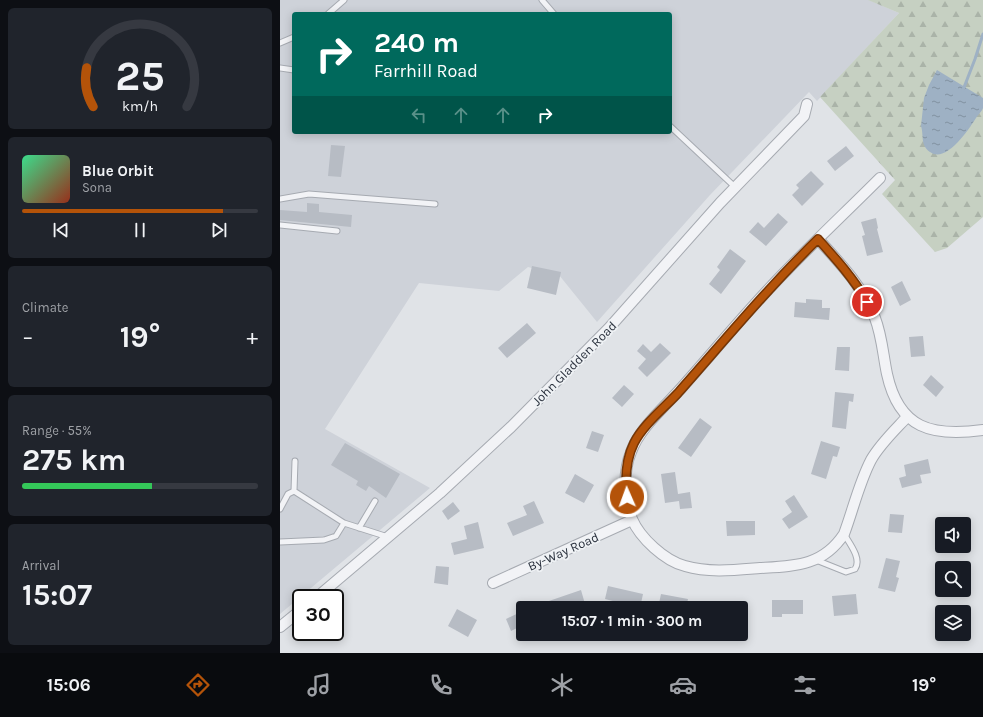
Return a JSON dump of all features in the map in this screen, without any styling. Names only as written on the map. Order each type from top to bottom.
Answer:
[{"type":"street","name":"John Gladden Road","points":[[327,589],[389,538],[481,457],[609,328],[735,188],[804,116],[807,104]]},
{"type":"street","points":[[880,178],[786,270],[677,394],[641,432],[634,442],[630,454],[626,478],[628,506],[632,520],[643,536],[658,551],[666,557],[687,567],[711,570],[734,570],[791,566],[816,560],[831,550],[839,542],[844,534],[865,474],[872,460],[888,437],[907,417]]},
{"type":"street","points":[[818,239],[845,269],[867,302],[877,326],[892,393],[897,404],[907,417],[927,428],[948,433],[983,430]]},
{"type":"street","name":"By-Way Road","points":[[493,583],[632,520]]},
{"type":"street","points":[[281,625],[292,617]]},
{"type":"lane","points":[[330,12],[344,0]]},
{"type":"lane","points":[[542,0],[552,12]]},
{"type":"lane","points":[[280,43],[292,38]]},
{"type":"lane","points":[[280,68],[292,70]]},
{"type":"lane","points":[[672,128],[735,188]]},
{"type":"lane","points":[[280,199],[309,194],[435,204]]},
{"type":"lane","points":[[280,225],[337,231]]},
{"type":"lane","points":[[294,491],[295,461]]},
{"type":"lane","points":[[294,491],[344,523],[389,538]]},
{"type":"lane","points":[[280,509],[288,494],[294,491]]},
{"type":"lane","points":[[359,528],[375,501]]},
{"type":"lane","points":[[280,542],[324,540],[336,536],[344,523]]},
{"type":"lane","points":[[816,560],[846,572],[855,569],[858,565],[857,559],[844,534]]},
{"type":"shaded area","points":[[280,0],[869,0],[899,13],[817,101],[809,92],[710,195],[597,322],[559,275],[528,267],[499,291],[419,283],[325,429],[430,488],[310,589],[292,589],[292,604],[280,614]]},
{"type":"green space","points":[[868,0],[983,0],[983,217],[947,248],[935,252],[882,194],[895,180],[820,97],[899,13]]},
{"type":"water","points":[[937,70],[983,98],[983,108],[963,137],[956,144],[943,153],[936,154],[930,152],[925,146],[921,126],[924,98]]},
{"type":"building","points":[[331,145],[345,146],[341,177],[328,176]]},
{"type":"building","points":[[846,146],[854,156],[835,171],[827,161]]},
{"type":"building","points":[[811,171],[824,184],[802,206],[792,195],[799,188],[796,185]]},
{"type":"building","points":[[307,203],[319,204],[319,212],[352,215],[351,227],[280,220],[280,210],[307,212]]},
{"type":"building","points":[[778,213],[788,222],[766,246],[749,232],[758,222],[764,228]]},
{"type":"building","points":[[876,218],[877,229],[883,252],[867,256],[862,236],[865,235],[861,222]]},
{"type":"building","points":[[730,249],[746,261],[721,294],[709,284],[720,270],[717,267]]},
{"type":"building","points":[[532,266],[561,272],[556,295],[527,288]]},
{"type":"building","points":[[902,281],[911,300],[900,306],[891,287]]},
{"type":"building","points":[[806,299],[822,300],[822,308],[830,308],[829,320],[794,317],[795,302],[806,303]]},
{"type":"building","points":[[527,323],[536,333],[507,358],[498,348]]},
{"type":"building","points":[[923,336],[925,356],[911,357],[909,337]]},
{"type":"building","points":[[660,343],[671,353],[647,377],[638,368],[646,359],[637,351],[643,344],[651,352]]},
{"type":"building","points":[[837,347],[850,347],[849,371],[835,370]]},
{"type":"building","points":[[931,375],[944,387],[936,397],[923,385]]},
{"type":"building","points":[[624,385],[634,394],[622,407],[612,398]]},
{"type":"building","points":[[835,392],[854,394],[853,402],[849,401],[846,429],[832,427]]},
{"type":"building","points":[[700,418],[712,427],[691,457],[678,448]]},
{"type":"building","points":[[592,431],[604,435],[598,452],[586,448]]},
{"type":"building","points":[[821,441],[840,447],[837,457],[833,456],[826,479],[811,474]]},
{"type":"building","points":[[345,443],[400,474],[386,498],[369,486],[366,491],[356,485],[358,481],[331,465]]},
{"type":"building","points":[[928,459],[931,473],[920,475],[922,483],[902,488],[899,478],[906,476],[904,465]]},
{"type":"building","points":[[675,472],[678,494],[690,492],[692,508],[680,509],[679,501],[665,503],[661,474]]},
{"type":"building","points":[[575,474],[594,485],[584,503],[565,493]]},
{"type":"building","points":[[794,495],[808,517],[789,529],[782,519],[792,512],[785,501]]},
{"type":"building","points":[[534,501],[544,523],[513,536],[507,523],[527,515],[523,506]]},
{"type":"building","points":[[453,502],[460,511],[448,520],[442,511]]},
{"type":"building","points":[[890,514],[904,515],[902,533],[888,532]]},
{"type":"building","points":[[726,521],[755,521],[755,535],[727,536]]},
{"type":"building","points":[[478,522],[484,548],[454,555],[451,543],[467,539],[464,526]]},
{"type":"building","points":[[886,558],[900,561],[896,577],[899,578],[895,592],[878,588]]},
{"type":"building","points":[[436,566],[449,567],[448,585],[434,583]]},
{"type":"building","points":[[608,586],[643,594],[642,601],[613,601],[605,599]]},
{"type":"building","points":[[581,590],[584,601],[549,601]]},
{"type":"building","points":[[661,594],[688,599],[688,601],[660,601]]},
{"type":"building","points":[[856,594],[858,614],[834,616],[832,596]]},
{"type":"building","points":[[772,600],[803,600],[803,614],[782,614],[782,617],[772,617]]},
{"type":"building","points":[[457,609],[477,620],[468,637],[448,626]]},
{"type":"building","points":[[516,614],[516,628],[511,631],[506,619]]},
{"type":"waterway","points":[[963,90],[983,34]]},
{"type":"route","points":[[627,497],[626,478],[630,454],[634,442],[641,432],[677,394],[786,270],[818,239],[845,269],[867,302]]}]
